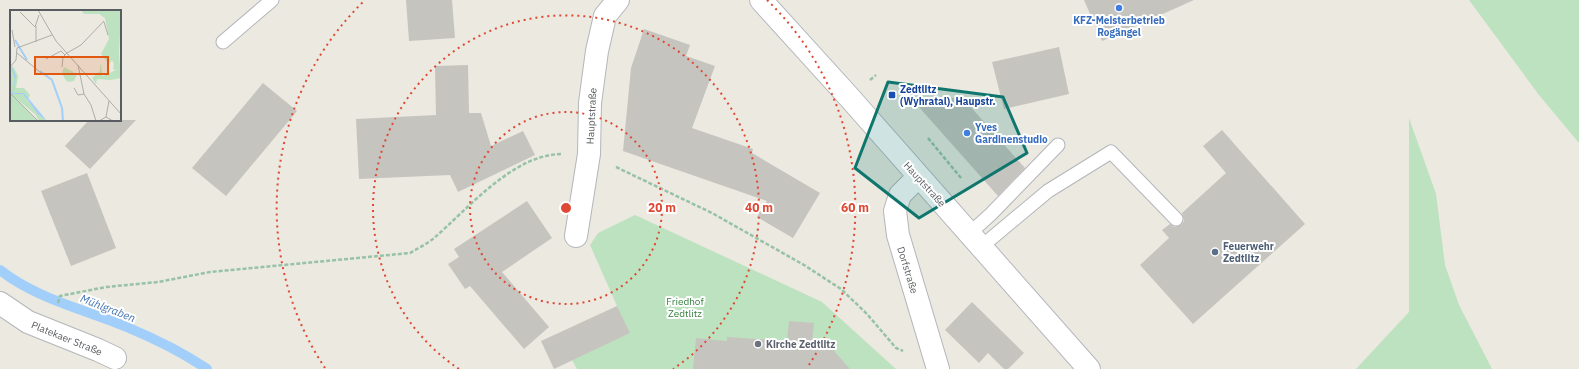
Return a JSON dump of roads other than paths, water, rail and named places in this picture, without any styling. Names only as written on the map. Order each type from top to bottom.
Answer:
[{"type":"street","name":"Hauptstraße","points":[[576,236],[589,154],[590,103],[597,51],[605,16],[618,0]]},
{"type":"street","name":"Hauptstraße","points":[[761,0],[849,97],[1089,369]]},
{"type":"street","name":"Dorfstraße","points":[[918,177],[900,195],[895,211],[898,235],[935,359]]},
{"type":"street","name":"Platekaer Straße","points":[[0,303],[28,322],[115,358]]},
{"type":"lane","points":[[223,42],[272,0]]},
{"type":"lane","points":[[975,241],[991,214],[1058,145]]},
{"type":"lane","points":[[975,241],[1048,191],[1111,152],[1176,219]]},
{"type":"waterway","name":"Mühlgraben","points":[[0,270],[29,289],[138,332],[179,352],[207,369]]},
{"type":"place","name":"KFZ-Meisterbetrieb Rogängel","points":[[1119,8]]},
{"type":"place","name":"Zedtlitz (Wyhratal), Haupstr.","points":[[892,95]]},
{"type":"place","name":"Yves Gardinenstudio","points":[[967,133]]},
{"type":"place","name":"Feuerwehr Zedtlitz","points":[[1215,252]]},
{"type":"place","name":"Kirche Zedtlitz","points":[[758,344]]},
{"type":"park label","name":"Friedhof Zedtlitz","points":[[685,306]]}]
